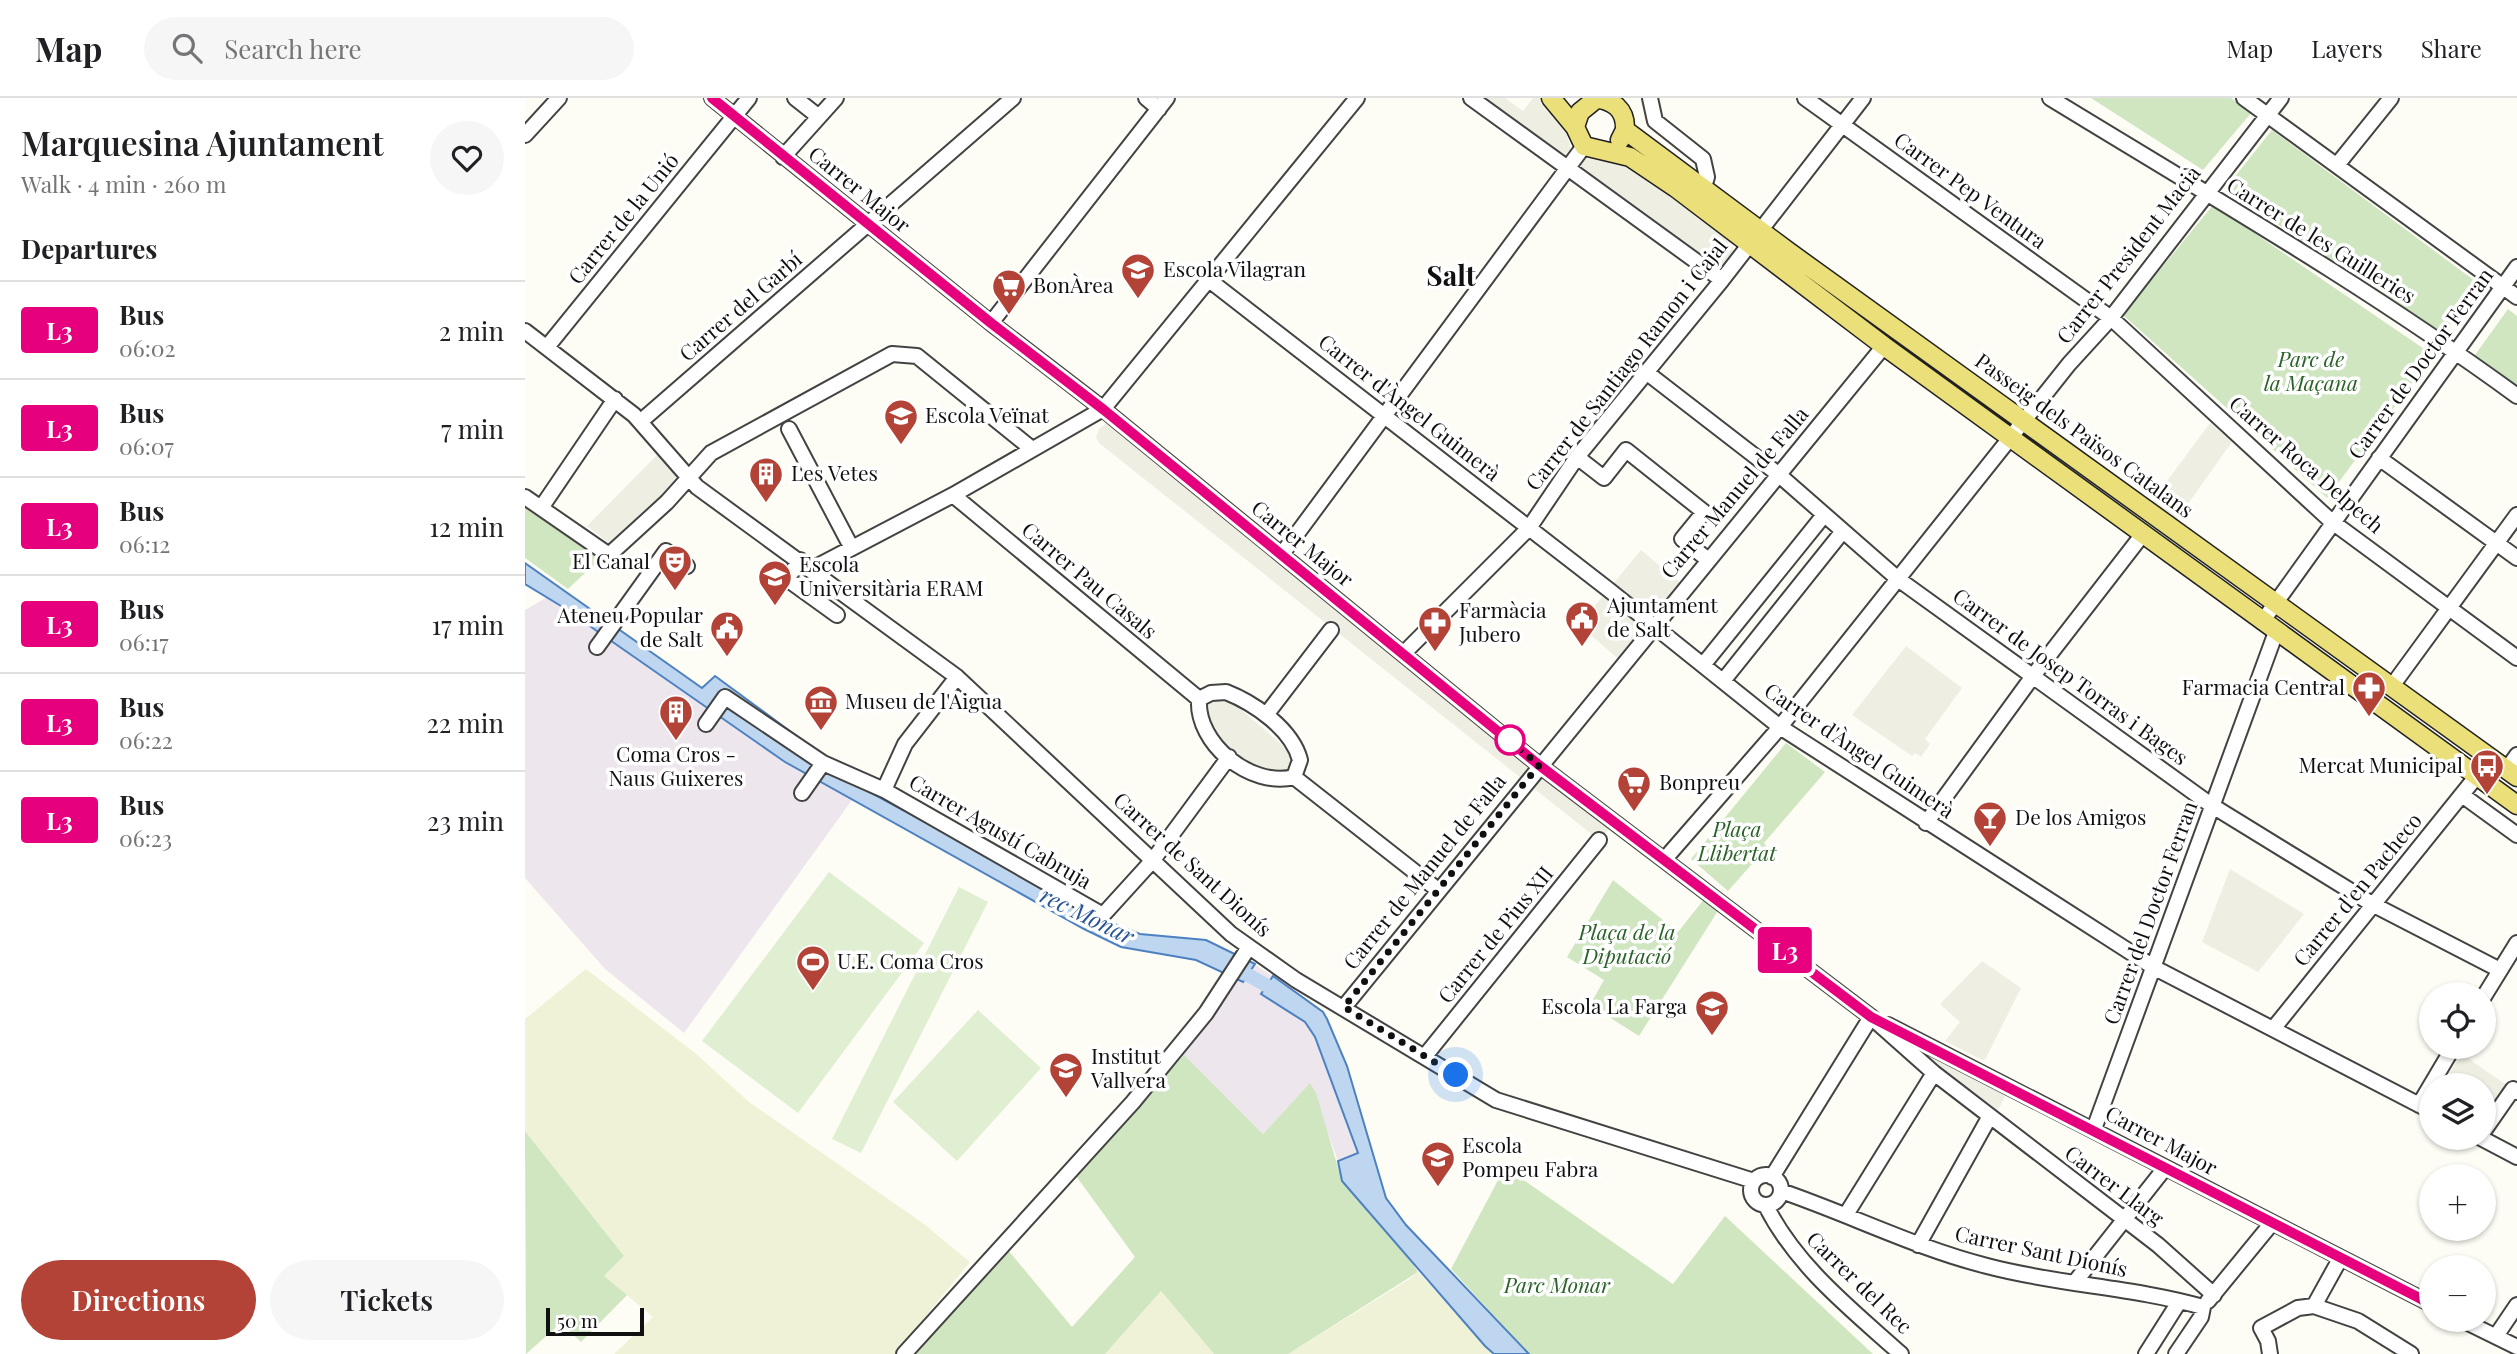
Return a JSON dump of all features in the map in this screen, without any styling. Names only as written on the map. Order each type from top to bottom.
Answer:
[{"type":"main road","points":[[1551,98],[1575,127],[1584,146],[1594,151],[1608,150],[1638,162],[1884,346],[2517,805]]},
{"type":"main road","name":"Passeig dels Països Catalans","points":[[1575,127],[1580,112],[1595,98],[1609,100],[1618,107],[1624,117],[1625,130],[2392,686],[2514,767]]},
{"type":"main road","points":[[1608,150],[1625,130]]},
{"type":"street","points":[[525,135],[559,98]]},
{"type":"street","name":"Carrer Major","points":[[712,98],[991,323],[1104,410],[1539,765],[1871,1017],[1934,1073],[1988,1115]]},
{"type":"street","name":"Carrer de la Unió","points":[[547,348],[749,98]]},
{"type":"street","points":[[795,98],[819,117]]},
{"type":"street","points":[[783,157],[836,98]]},
{"type":"street","name":"Carrer del Garbí","points":[[640,422],[1013,98]]},
{"type":"street","points":[[991,323],[1163,103],[1146,98]]},
{"type":"street","points":[[837,615],[787,579],[806,564],[953,495],[1104,410],[1357,98]]},
{"type":"street","points":[[1471,98],[1722,280]]},
{"type":"street","points":[[1650,98],[1655,121],[1703,159],[1707,177],[1704,187]]},
{"type":"street","name":"Carrer Pep Ventura","points":[[1805,98],[2111,318]]},
{"type":"street","name":"Carrer de Santiago Ramon i Cajal","points":[[1403,654],[1529,528],[1577,457],[1722,280],[1840,123],[1863,98]]},
{"type":"street","name":"Carrer de les Guilleries","points":[[2050,98],[2456,351],[2517,396]]},
{"type":"street","points":[[2244,98],[2517,297]]},
{"type":"street","name":"Carrer President Macià","points":[[1664,860],[1780,727],[2023,421],[2111,318],[2281,98]]},
{"type":"street","points":[[2337,165],[2391,98]]},
{"type":"street","points":[[1282,554],[1584,146]]},
{"type":"street","name":"Carrer de Doctor Ferran","points":[[2269,627],[2276,602],[2517,267]]},
{"type":"street","name":"Carrer d'Àngel Guimerà","points":[[1209,280],[1653,624],[1780,727],[2155,968],[2419,1105]]},
{"type":"street","name":"Carrer Roca Delpech","points":[[2111,318],[2332,521],[2517,658]]},
{"type":"street","name":"Carrer de Sant Dionís","points":[[525,331],[615,399],[640,422],[697,487],[806,564],[957,677],[1247,950],[1496,1100],[1754,1181]]},
{"type":"street","name":"Carrer Manuel de Falla","points":[[1539,765],[1884,346]]},
{"type":"street","points":[[525,497],[609,555],[667,502],[711,453],[892,354],[905,352],[917,356],[1033,449]]},
{"type":"street","name":"Carrer de Josep Torras i Bages","points":[[1646,372],[1778,474],[1898,579],[2211,805],[2372,904],[2500,970]]},
{"type":"street","points":[[541,508],[615,399]]},
{"type":"street","points":[[789,429],[848,541]]},
{"type":"street","points":[[1577,457],[1604,478],[1626,450],[1704,512],[1682,540],[1707,559]]},
{"type":"street","points":[[2379,458],[2517,558]]},
{"type":"street","name":"Carrer Pau Casals","points":[[953,495],[1199,699]]},
{"type":"street","points":[[1703,665],[1824,514]]},
{"type":"street","points":[[2392,686],[2517,515]]},
{"type":"street","points":[[1723,681],[1843,531]]},
{"type":"street","points":[[1926,823],[2033,676],[2143,534]]},
{"type":"street","points":[[599,643],[666,551],[687,566]]},
{"type":"street","name":"Carrer del Doctor Ferran","points":[[2094,1129],[2155,968],[2269,627]]},
{"type":"street","points":[[1266,715],[1331,630]]},
{"type":"street","name":"Carrer Agustí Cabruja","points":[[957,677],[905,744],[884,790],[1103,915],[1153,860]]},
{"type":"street","points":[[1294,777],[1299,768],[1297,749],[1266,715],[1226,692],[1211,693],[1199,699],[1198,713],[1203,728],[1229,757],[1261,776],[1277,780],[1294,777],[1438,890]]},
{"type":"street","points":[[709,720],[725,697],[823,763],[884,790]]},
{"type":"street","points":[[1153,860],[1229,757]]},
{"type":"street","points":[[807,787],[823,763]]},
{"type":"street","name":"Carrer de Manuel de Falla","points":[[1344,1007],[1539,765]]},
{"type":"street","name":"Carrer d'en Pacheco","points":[[2273,1029],[2476,777]]},
{"type":"street","points":[[2462,795],[2517,835]]},
{"type":"street","name":"Carrer de Pius XII","points":[[1425,1056],[1599,840]]},
{"type":"street","points":[[2493,982],[2517,943]]},
{"type":"street","points":[[904,1354],[1133,1102],[1206,1013],[1247,950]]},
{"type":"street","points":[[1772,1177],[1871,1017]]},
{"type":"street","name":"Carrer Major","points":[[1871,1017],[2094,1129],[2419,1298]]},
{"type":"street","points":[[1847,1213],[1934,1073]]},
{"type":"street","points":[[2496,1115],[2515,1090]]},
{"type":"street","points":[[1918,1245],[1988,1115]]},
{"type":"street","name":"Carrer Llarg","points":[[1988,1115],[2186,1269],[2214,1296]]},
{"type":"street","points":[[2496,1146],[2517,1157]]},
{"type":"street","points":[[2075,1282],[2165,1168]]},
{"type":"street","points":[[1759,1177],[1772,1177],[1779,1183],[1781,1191],[1776,1202],[1766,1206],[1756,1202],[1751,1194],[1754,1181],[1759,1177]]},
{"type":"street","name":"Carrer Sant Dionís","points":[[1781,1191],[1847,1213],[1918,1245],[1989,1267],[2203,1307]]},
{"type":"street","name":"Carrer del Rec","points":[[1766,1206],[1791,1248],[1836,1295],[1901,1354]]},
{"type":"street","points":[[2176,1354],[2201,1317],[2203,1307],[2272,1223]]},
{"type":"street","points":[[2314,1307],[2340,1259]]},
{"type":"street","points":[[2146,1354],[2179,1302]]},
{"type":"street","points":[[2496,1336],[2517,1306]]},
{"type":"street","points":[[2270,1354],[2268,1341],[2261,1328],[2298,1307],[2314,1307],[2358,1321],[2411,1354]]},
{"type":"street","points":[[2488,1332],[2517,1347]]},
{"type":"shaded area","points":[[1477,98],[1505,98],[1523,111],[1533,98],[1541,98],[1562,120],[1572,152],[1565,161]]},
{"type":"shaded area","points":[[1581,158],[1616,160],[1641,171],[1729,238],[1733,247],[1732,257],[1719,271],[1575,169]]},
{"type":"shaded area","points":[[1109,421],[1611,827],[1599,840],[1099,443],[1096,437],[1099,429]]},
{"type":"shaded area","points":[[2210,423],[2232,442],[2175,522],[2150,504]]},
{"type":"shaded area","points":[[661,451],[676,471],[677,482],[610,544],[587,526]]},
{"type":"shaded area","points":[[1641,550],[1684,586],[1622,662],[1579,625]]},
{"type":"shaded area","points":[[547,597],[785,762],[852,800],[684,1033],[605,969],[525,878],[525,610]]},
{"type":"shaded area","points":[[1906,646],[1962,688],[1925,739],[1930,744],[1921,757],[1915,753],[1912,756],[1852,715]]},
{"type":"shaded area","points":[[1220,700],[1237,706],[1287,749],[1292,761],[1291,770],[1279,774],[1263,772],[1229,748],[1207,721],[1206,708],[1211,701]]},
{"type":"shaded area","points":[[2230,869],[2304,914],[2258,972],[2202,942]]},
{"type":"shaded area","points":[[1242,957],[1273,976],[1262,994],[1306,1022],[1315,1037],[1358,1154],[1338,1161],[1310,1084],[1263,1134],[1176,1048]]},
{"type":"shaded area","points":[[1982,961],[2021,988],[1985,1060],[1945,1041],[1960,1022],[1940,1004]]},
{"type":"shaded area","points":[[1913,1041],[2006,1095],[1998,1110],[1913,1049]]},
{"type":"shaded area","points":[[2459,1059],[2469,1059],[2489,1073],[2449,1073]]},
{"type":"shaded area","points":[[2496,1078],[2508,1086],[2496,1102]]},
{"type":"green space","points":[[2091,98],[2231,98],[2251,113],[2203,170]]},
{"type":"green space","name":"Parc de la Maçana","points":[[2272,130],[2479,284],[2443,335],[2225,189]]},
{"type":"green space","name":"Parc de la Maçana","points":[[2213,205],[2433,355],[2327,498],[2123,315]]},
{"type":"green space","points":[[2508,309],[2517,316],[2517,385],[2475,355]]},
{"type":"green space","points":[[525,507],[601,558],[568,589],[525,558]]},
{"type":"green space","name":"Plaça Llibertat","points":[[1786,743],[1825,772],[1764,843],[1767,847],[1728,891],[1691,859]]},
{"type":"green space","name":"U.E. Coma Cros","points":[[829,872],[924,943],[798,1113],[702,1041]]},
{"type":"green space","name":"Plaça de la Diputació","points":[[1613,880],[1678,932],[1705,898],[1719,909],[1639,1036],[1590,1005],[1604,980],[1567,957]]},
{"type":"green space","points":[[959,887],[988,902],[861,1153],[832,1139]]},
{"type":"green space","points":[[586,969],[695,1053],[749,1102],[924,1224],[970,1262],[895,1354],[614,1354],[653,1317],[604,1276],[624,1256],[525,1131],[525,1019]]},
{"type":"green space","points":[[978,1010],[1041,1068],[957,1161],[893,1102]]},
{"type":"green space","points":[[1184,1055],[1263,1134],[1310,1083],[1316,1093],[1342,1181],[1405,1253],[1418,1272],[1288,1354],[1214,1354],[1161,1291],[1105,1354],[916,1354],[1008,1250],[1072,1327],[1135,1257],[1076,1176]]},
{"type":"green space","points":[[525,1131],[624,1256],[604,1276],[627,1295],[581,1342],[561,1323],[526,1354]]},
{"type":"green space","name":"Parc Monar","points":[[1505,1167],[1673,1284],[1725,1216],[1873,1354],[1529,1354],[1451,1269]]},
{"type":"green space","points":[[1418,1272],[1494,1354],[1288,1354],[1411,1278]]},
{"type":"green space","points":[[1161,1291],[1214,1354],[1105,1354]]},
{"type":"water","points":[[525,563],[702,688],[715,676],[825,757],[827,769],[1112,923],[1140,934],[1206,940],[1255,964],[1243,982],[1196,960],[1121,947],[1084,929],[785,762],[561,606],[525,584]]},
{"type":"water","points":[[1273,976],[1323,1012],[1327,1019],[1347,1066],[1386,1198],[1406,1225],[1529,1354],[1494,1354],[1485,1346],[1342,1181],[1338,1161],[1358,1153],[1315,1037],[1305,1022],[1261,994]]},
{"type":"waterway","name":"rec Monar","points":[[1232,966],[1282,994]]},
{"type":"bus line","name":"L3","points":[[712,98],[991,323],[1104,410],[1539,765],[1871,1017],[2094,1129],[2419,1298]]},
{"type":"place","name":"Escola Vilagran","points":[[1138,300]]},
{"type":"place","name":"BonÀrea","points":[[1009,316]]},
{"type":"place","name":"Escola Veïnat","points":[[901,446]]},
{"type":"place","name":"Les Vetes","points":[[766,504]]},
{"type":"place","name":"El Canal","points":[[675,592]]},
{"type":"place","name":"Escola Universitària ERAM","points":[[775,607]]},
{"type":"place","name":"Ajuntament de Salt","points":[[1582,648]]},
{"type":"place","name":"Farmàcia Jubero","points":[[1435,653]]},
{"type":"place","name":"Ateneu Popular de Salt","points":[[727,658]]},
{"type":"place","name":"Farmacia Central","points":[[2369,718]]},
{"type":"place","name":"Museu de l'Aigua","points":[[821,732]]},
{"type":"place","name":"Coma Cros - Naus Guixeres","points":[[676,742]]},
{"type":"place","name":"Mercat Municipal","points":[[2487,796]]},
{"type":"place","name":"Bonpreu","points":[[1634,813]]},
{"type":"place","name":"De los Amigos","points":[[1990,848]]},
{"type":"place","name":"U.E. Coma Cros","points":[[813,992]]},
{"type":"place","name":"Escola La Farga","points":[[1712,1037]]},
{"type":"place","name":"Institut Vallvera","points":[[1066,1099]]},
{"type":"place","name":"Escola Pompeu Fabra","points":[[1438,1188]]},
{"type":"district","name":"Salt","points":[[1451,276]]},
{"type":"route","points":[[1456,1075],[1344,1007],[1539,765],[1503,735],[1510,740]]}]
